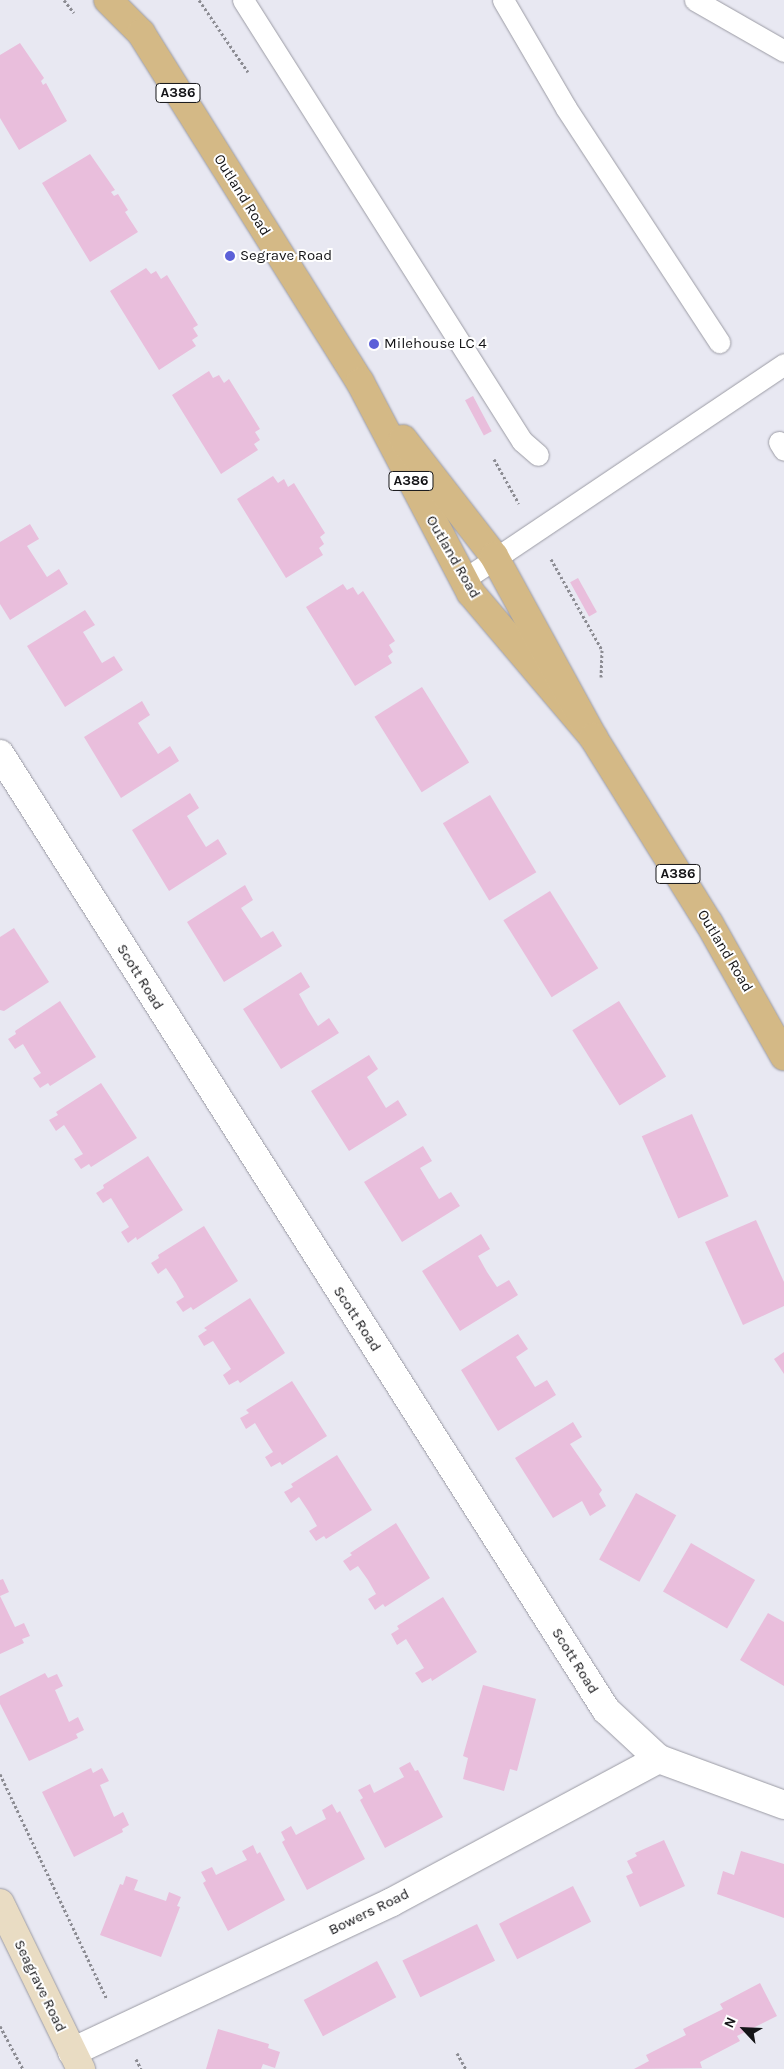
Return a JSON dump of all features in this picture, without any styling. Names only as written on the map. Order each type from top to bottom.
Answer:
[{"type":"main road","name":"Outland Road","points":[[108,0],[141,33],[360,382],[463,580],[593,737]]},
{"type":"main road","name":"Outland Road","points":[[131,0],[141,33]]},
{"type":"main road","name":"Outland Road","points":[[360,382],[494,556],[593,737],[761,1012],[784,1056]]},
{"type":"main road","name":"Outland Road","points":[[761,1012],[784,1041]]},
{"type":"street","name":"Scott Road","points":[[0,754],[606,1710],[659,1759],[784,1805]]},
{"type":"street","name":"Bowers Road","points":[[76,2060],[121,2028],[392,1902],[659,1759]]},
{"type":"street","name":"Seagrave Road","points":[[0,1903],[76,2060]]},
{"type":"lane","points":[[243,0],[522,441],[538,456]]},
{"type":"lane","points":[[504,0],[566,108],[720,342]]},
{"type":"lane","points":[[695,0],[784,51]]},
{"type":"lane","points":[[463,580],[494,556],[784,364]]},
{"type":"path","points":[[64,0],[74,13]]},
{"type":"path","points":[[199,0],[253,79]]},
{"type":"path","points":[[492,457],[602,650],[600,686]]},
{"type":"path","points":[[0,1774],[121,2028]]},
{"type":"path","points":[[0,2026],[23,2069]]},
{"type":"path","points":[[457,2053],[466,2069]]},
{"type":"building","points":[[20,43],[44,78],[41,81],[43,85],[46,83],[67,121],[19,150],[0,118],[0,55]]},
{"type":"building","points":[[90,154],[115,190],[111,192],[114,196],[118,194],[128,210],[125,212],[138,232],[90,262],[42,183]]},
{"type":"building","points":[[146,268],[151,274],[156,271],[161,279],[167,275],[198,325],[193,328],[198,336],[192,340],[196,346],[159,370],[110,291]]},
{"type":"building","points":[[209,371],[213,378],[219,375],[224,383],[229,379],[260,429],[255,432],[260,440],[254,444],[258,450],[221,474],[172,395]]},
{"type":"building","points":[[473,396],[492,431],[484,436],[465,400]]},
{"type":"building","points":[[273,476],[278,483],[284,479],[288,487],[294,483],[325,533],[320,537],[324,544],[319,548],[323,555],[286,578],[237,499]]},
{"type":"building","points":[[30,524],[39,539],[27,546],[47,577],[59,569],[68,584],[10,620],[0,604],[0,542]]},
{"type":"building","points":[[578,578],[597,612],[589,616],[570,582]]},
{"type":"building","points":[[343,584],[347,590],[353,587],[358,595],[363,591],[395,641],[389,645],[393,652],[388,656],[392,663],[355,686],[306,607]]},
{"type":"building","points":[[85,610],[95,625],[83,632],[102,663],[114,656],[123,670],[65,707],[27,646]]},
{"type":"building","points":[[422,687],[469,762],[422,792],[375,717]]},
{"type":"building","points":[[142,701],[150,715],[138,723],[158,754],[170,746],[179,761],[121,798],[84,737]]},
{"type":"building","points":[[190,793],[199,808],[187,816],[196,831],[206,847],[218,839],[227,854],[169,891],[132,830]]},
{"type":"building","points":[[490,795],[536,872],[489,900],[443,823]]},
{"type":"building","points":[[245,885],[253,900],[241,908],[261,938],[273,931],[282,946],[224,982],[187,922]]},
{"type":"building","points":[[550,891],[598,968],[552,997],[503,920]]},
{"type":"building","points":[[14,928],[49,982],[4,1011],[0,1010],[0,937]]},
{"type":"building","points":[[301,972],[310,987],[299,994],[308,1010],[318,1026],[329,1018],[339,1033],[281,1069],[243,1009]]},
{"type":"building","points":[[60,1001],[96,1057],[50,1086],[48,1083],[40,1088],[33,1078],[41,1073],[23,1044],[15,1049],[8,1039],[16,1034],[15,1031]]},
{"type":"building","points":[[619,1001],[666,1076],[620,1106],[572,1030]]},
{"type":"building","points":[[369,1055],[378,1069],[367,1077],[386,1108],[398,1100],[407,1115],[349,1151],[311,1091]]},
{"type":"building","points":[[101,1083],[137,1138],[91,1167],[89,1164],[81,1169],[74,1159],[83,1154],[74,1140],[64,1125],[56,1131],[49,1120],[58,1115],[56,1112]]},
{"type":"building","points":[[692,1114],[729,1196],[678,1219],[642,1136]]},
{"type":"building","points":[[423,1146],[432,1161],[420,1168],[429,1183],[439,1199],[451,1192],[460,1206],[402,1242],[364,1182]]},
{"type":"building","points":[[148,1156],[183,1210],[137,1240],[136,1237],[128,1243],[121,1232],[129,1227],[111,1198],[103,1203],[96,1193],[104,1188],[103,1185]]},
{"type":"building","points":[[756,1220],[784,1282],[784,1306],[743,1325],[705,1242]]},
{"type":"building","points":[[204,1226],[238,1281],[193,1310],[191,1307],[183,1312],[176,1302],[184,1297],[176,1283],[166,1268],[158,1274],[151,1263],[159,1258],[158,1255]]},
{"type":"building","points":[[481,1234],[490,1249],[478,1256],[487,1272],[497,1287],[509,1280],[518,1295],[460,1331],[422,1271]]},
{"type":"building","points":[[250,1298],[285,1353],[240,1383],[238,1380],[229,1385],[223,1375],[231,1369],[213,1341],[204,1346],[198,1336],[207,1330],[204,1328]]},
{"type":"building","points":[[518,1334],[528,1349],[516,1357],[535,1387],[547,1380],[556,1395],[498,1431],[461,1370]]},
{"type":"building","points":[[784,1352],[784,1374],[774,1359]]},
{"type":"building","points":[[292,1381],[327,1436],[282,1465],[280,1462],[271,1467],[265,1457],[273,1452],[255,1423],[246,1429],[240,1418],[249,1413],[246,1410]]},
{"type":"building","points":[[573,1422],[582,1437],[570,1444],[602,1490],[599,1494],[606,1506],[590,1516],[582,1501],[553,1518],[515,1458]]},
{"type":"building","points":[[337,1455],[372,1510],[326,1539],[324,1536],[316,1541],[309,1531],[317,1526],[309,1512],[299,1497],[291,1503],[284,1492],[293,1487],[291,1484]]},
{"type":"building","points":[[636,1493],[676,1515],[639,1582],[599,1559]]},
{"type":"building","points":[[396,1523],[430,1578],[385,1607],[383,1604],[375,1610],[368,1599],[376,1594],[368,1580],[358,1566],[350,1571],[343,1561],[352,1555],[350,1553]]},
{"type":"building","points":[[691,1543],[755,1580],[727,1628],[663,1591]]},
{"type":"building","points":[[3,1579],[9,1592],[0,1596],[0,1580]]},
{"type":"building","points":[[0,1596],[15,1627],[24,1623],[30,1636],[22,1639],[24,1643],[0,1654]]},
{"type":"building","points":[[443,1597],[477,1652],[432,1681],[431,1678],[422,1683],[415,1673],[424,1668],[406,1639],[397,1645],[391,1634],[399,1629],[397,1626]]},
{"type":"building","points":[[768,1613],[784,1622],[784,1686],[740,1660]]},
{"type":"building","points":[[45,1673],[48,1678],[57,1674],[63,1686],[55,1690],[69,1722],[78,1717],[84,1730],[76,1734],[78,1738],[29,1761],[0,1704],[0,1696]]},
{"type":"building","points":[[483,1685],[536,1699],[517,1771],[510,1769],[504,1791],[463,1779],[468,1758],[463,1756]]},
{"type":"building","points":[[410,1762],[415,1771],[418,1770],[443,1817],[385,1848],[360,1800],[363,1798],[358,1790],[370,1784],[374,1793],[404,1777],[399,1768]]},
{"type":"building","points":[[91,1768],[93,1773],[102,1768],[109,1781],[100,1785],[114,1817],[123,1812],[129,1825],[122,1829],[123,1832],[74,1857],[42,1792]]},
{"type":"building","points":[[332,1804],[337,1813],[340,1811],[365,1859],[307,1890],[282,1842],[285,1840],[281,1832],[291,1826],[296,1835],[326,1819],[322,1810]]},
{"type":"building","points":[[664,1840],[685,1886],[640,1907],[626,1876],[633,1873],[627,1861],[637,1856],[635,1853]]},
{"type":"building","points":[[253,1845],[257,1854],[260,1852],[285,1900],[228,1931],[203,1883],[206,1881],[201,1872],[212,1867],[216,1875],[247,1860],[242,1851]]},
{"type":"building","points":[[741,1851],[784,1864],[784,1918],[717,1894],[723,1871],[734,1875]]},
{"type":"building","points":[[126,1876],[138,1880],[134,1890],[166,1901],[169,1892],[181,1897],[177,1906],[180,1907],[161,1957],[100,1935],[120,1884],[123,1885]]},
{"type":"building","points":[[573,1886],[591,1922],[517,1959],[499,1924]]},
{"type":"building","points":[[477,1924],[495,1961],[420,1997],[402,1960]]},
{"type":"building","points":[[377,1961],[396,1997],[323,2036],[304,2000]]},
{"type":"building","points":[[760,1983],[777,2016],[737,2036],[740,2041],[700,2062],[702,2068],[634,2069],[649,2061],[646,2055],[686,2035],[683,2029],[723,2009],[720,2004]]},
{"type":"building","points":[[218,2029],[269,2044],[268,2048],[280,2052],[275,2068],[263,2064],[261,2069],[206,2069]]},
{"type":"place","name":"Segrave Road","points":[[230,256]]},
{"type":"place","name":"Milehouse LC 4","points":[[374,344]]}]
